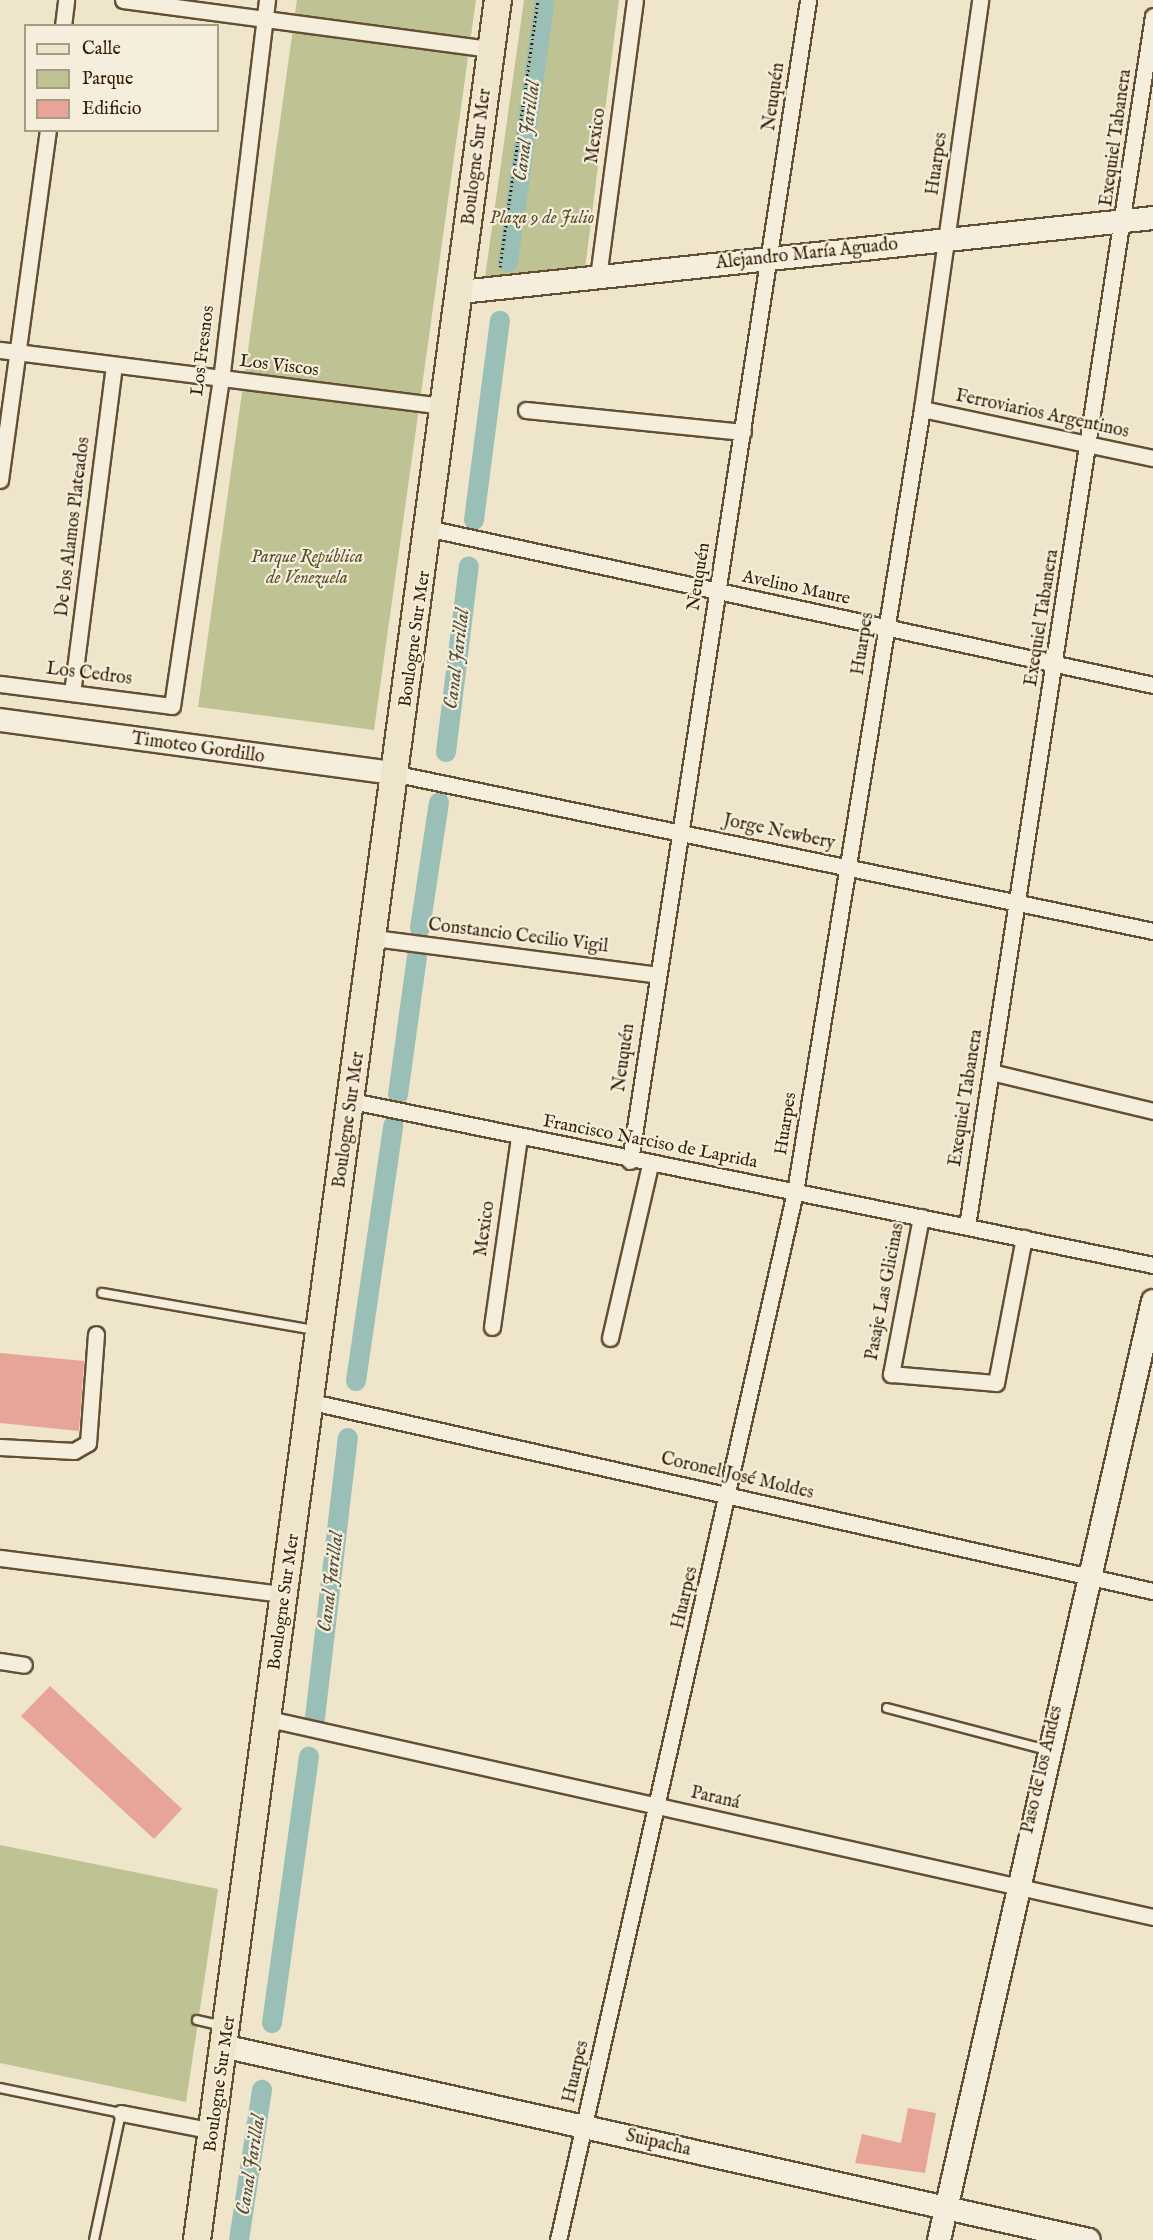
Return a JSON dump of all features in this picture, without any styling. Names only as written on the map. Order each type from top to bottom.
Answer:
[{"type":"main road","name":"Boulogne Sur Mer","points":[[197,2240],[228,2037],[352,1101],[431,529],[498,0]]},
{"type":"street","points":[[63,24],[66,0]]},
{"type":"street","points":[[123,0],[165,3],[264,19],[491,49]]},
{"type":"street","name":"Los Fresnos","points":[[172,706],[221,380],[267,0]]},
{"type":"street","name":"Mexico","points":[[598,278],[635,0]]},
{"type":"street","name":"Neuquén","points":[[630,1161],[657,975],[771,259],[808,0]]},
{"type":"street","name":"Huarpes","points":[[558,2240],[729,1495],[795,1192],[922,409],[980,0]]},
{"type":"street","name":"Exequiel Tabanera","points":[[967,1226],[1125,221],[1153,16]]},
{"type":"street","points":[[0,480],[48,132]]},
{"type":"street","name":"Alejandro María Aguado","points":[[461,292],[1153,218]]},
{"type":"street","name":"Los Viscos","points":[[0,350],[221,380],[446,406]]},
{"type":"street","name":"De los Alamos Plateados","points":[[72,693],[114,366]]},
{"type":"street","name":"Ferroviarios Argentinos","points":[[922,409],[1153,458]]},
{"type":"street","points":[[526,410],[743,432]]},
{"type":"street","name":"Avelino Maure","points":[[431,529],[717,593],[1153,685]]},
{"type":"street","name":"Los Cedros","points":[[0,684],[172,706]]},
{"type":"street","name":"Timoteo Gordillo","points":[[0,720],[397,774]]},
{"type":"street","name":"Jorge Newbery","points":[[397,774],[1153,931]]},
{"type":"street","name":"Constancio Cecilio Vigil","points":[[374,938],[657,975]]},
{"type":"street","points":[[991,1072],[1153,1111]]},
{"type":"street","name":"Francisco Narciso de Laprida","points":[[352,1101],[630,1161],[967,1226],[1153,1265]]},
{"type":"street","name":"Mexico","points":[[492,1327],[519,1137]]},
{"type":"street","points":[[610,1338],[650,1165]]},
{"type":"street","name":"Pasaje Las Glicinas","points":[[921,1217],[891,1374],[996,1383],[1024,1238]]},
{"type":"street","name":"Paso de los Andes","points":[[939,2240],[1016,1886],[1153,1301]]},
{"type":"street","points":[[0,1447],[74,1451],[88,1443],[96,1334]]},
{"type":"street","name":"Coronel José Moldes","points":[[312,1402],[1153,1591]]},
{"type":"street","points":[[0,1558],[287,1594]]},
{"type":"street","points":[[0,1661],[24,1665]]},
{"type":"street","name":"Paraná","points":[[269,1719],[1153,1917]]},
{"type":"street","name":"Suipacha","points":[[228,2037],[585,2127],[1089,2240]]},
{"type":"street","points":[[122,2113],[214,2131]]},
{"type":"lane","points":[[102,1293],[322,1331]]},
{"type":"lane","points":[[887,1708],[1047,1750]]},
{"type":"lane","points":[[197,2020],[228,2037]]},
{"type":"lane","points":[[0,2088],[122,2113],[94,2240]]},
{"type":"path","points":[[464,267],[500,267],[538,0]]},
{"type":"green space","name":"Parque República de Venezuela","points":[[297,0],[476,0],[374,730],[198,707]]},
{"type":"green space","name":"Plaza 9 de Julio","points":[[524,0],[619,0],[585,269],[485,277]]},
{"type":"green space","points":[[0,1845],[218,1889],[186,2102],[0,2063]]},
{"type":"building","points":[[0,1353],[84,1361],[79,1431],[0,1423]]},
{"type":"building","points":[[50,1686],[182,1809],[154,1839],[21,1716]]},
{"type":"building","points":[[908,2108],[936,2113],[925,2173],[855,2163],[862,2134],[901,2143]]},
{"type":"waterway","name":"Canal Jarillal","points":[[508,262],[545,0]]},
{"type":"waterway","name":"Canal Jarillal","points":[[474,520],[500,321]]},
{"type":"waterway","name":"Canal Jarillal","points":[[446,752],[469,566]]},
{"type":"waterway","name":"Canal Jarillal","points":[[420,928],[439,802]]},
{"type":"waterway","name":"Canal Jarillal","points":[[398,1095],[417,956]]},
{"type":"waterway","name":"Canal Jarillal","points":[[356,1381],[393,1126]]},
{"type":"waterway","name":"Canal Jarillal","points":[[314,1726],[348,1438]]},
{"type":"waterway","name":"Canal Jarillal","points":[[272,2023],[309,1757]]},
{"type":"waterway","name":"Canal Jarillal","points":[[239,2240],[262,2090]]}]
